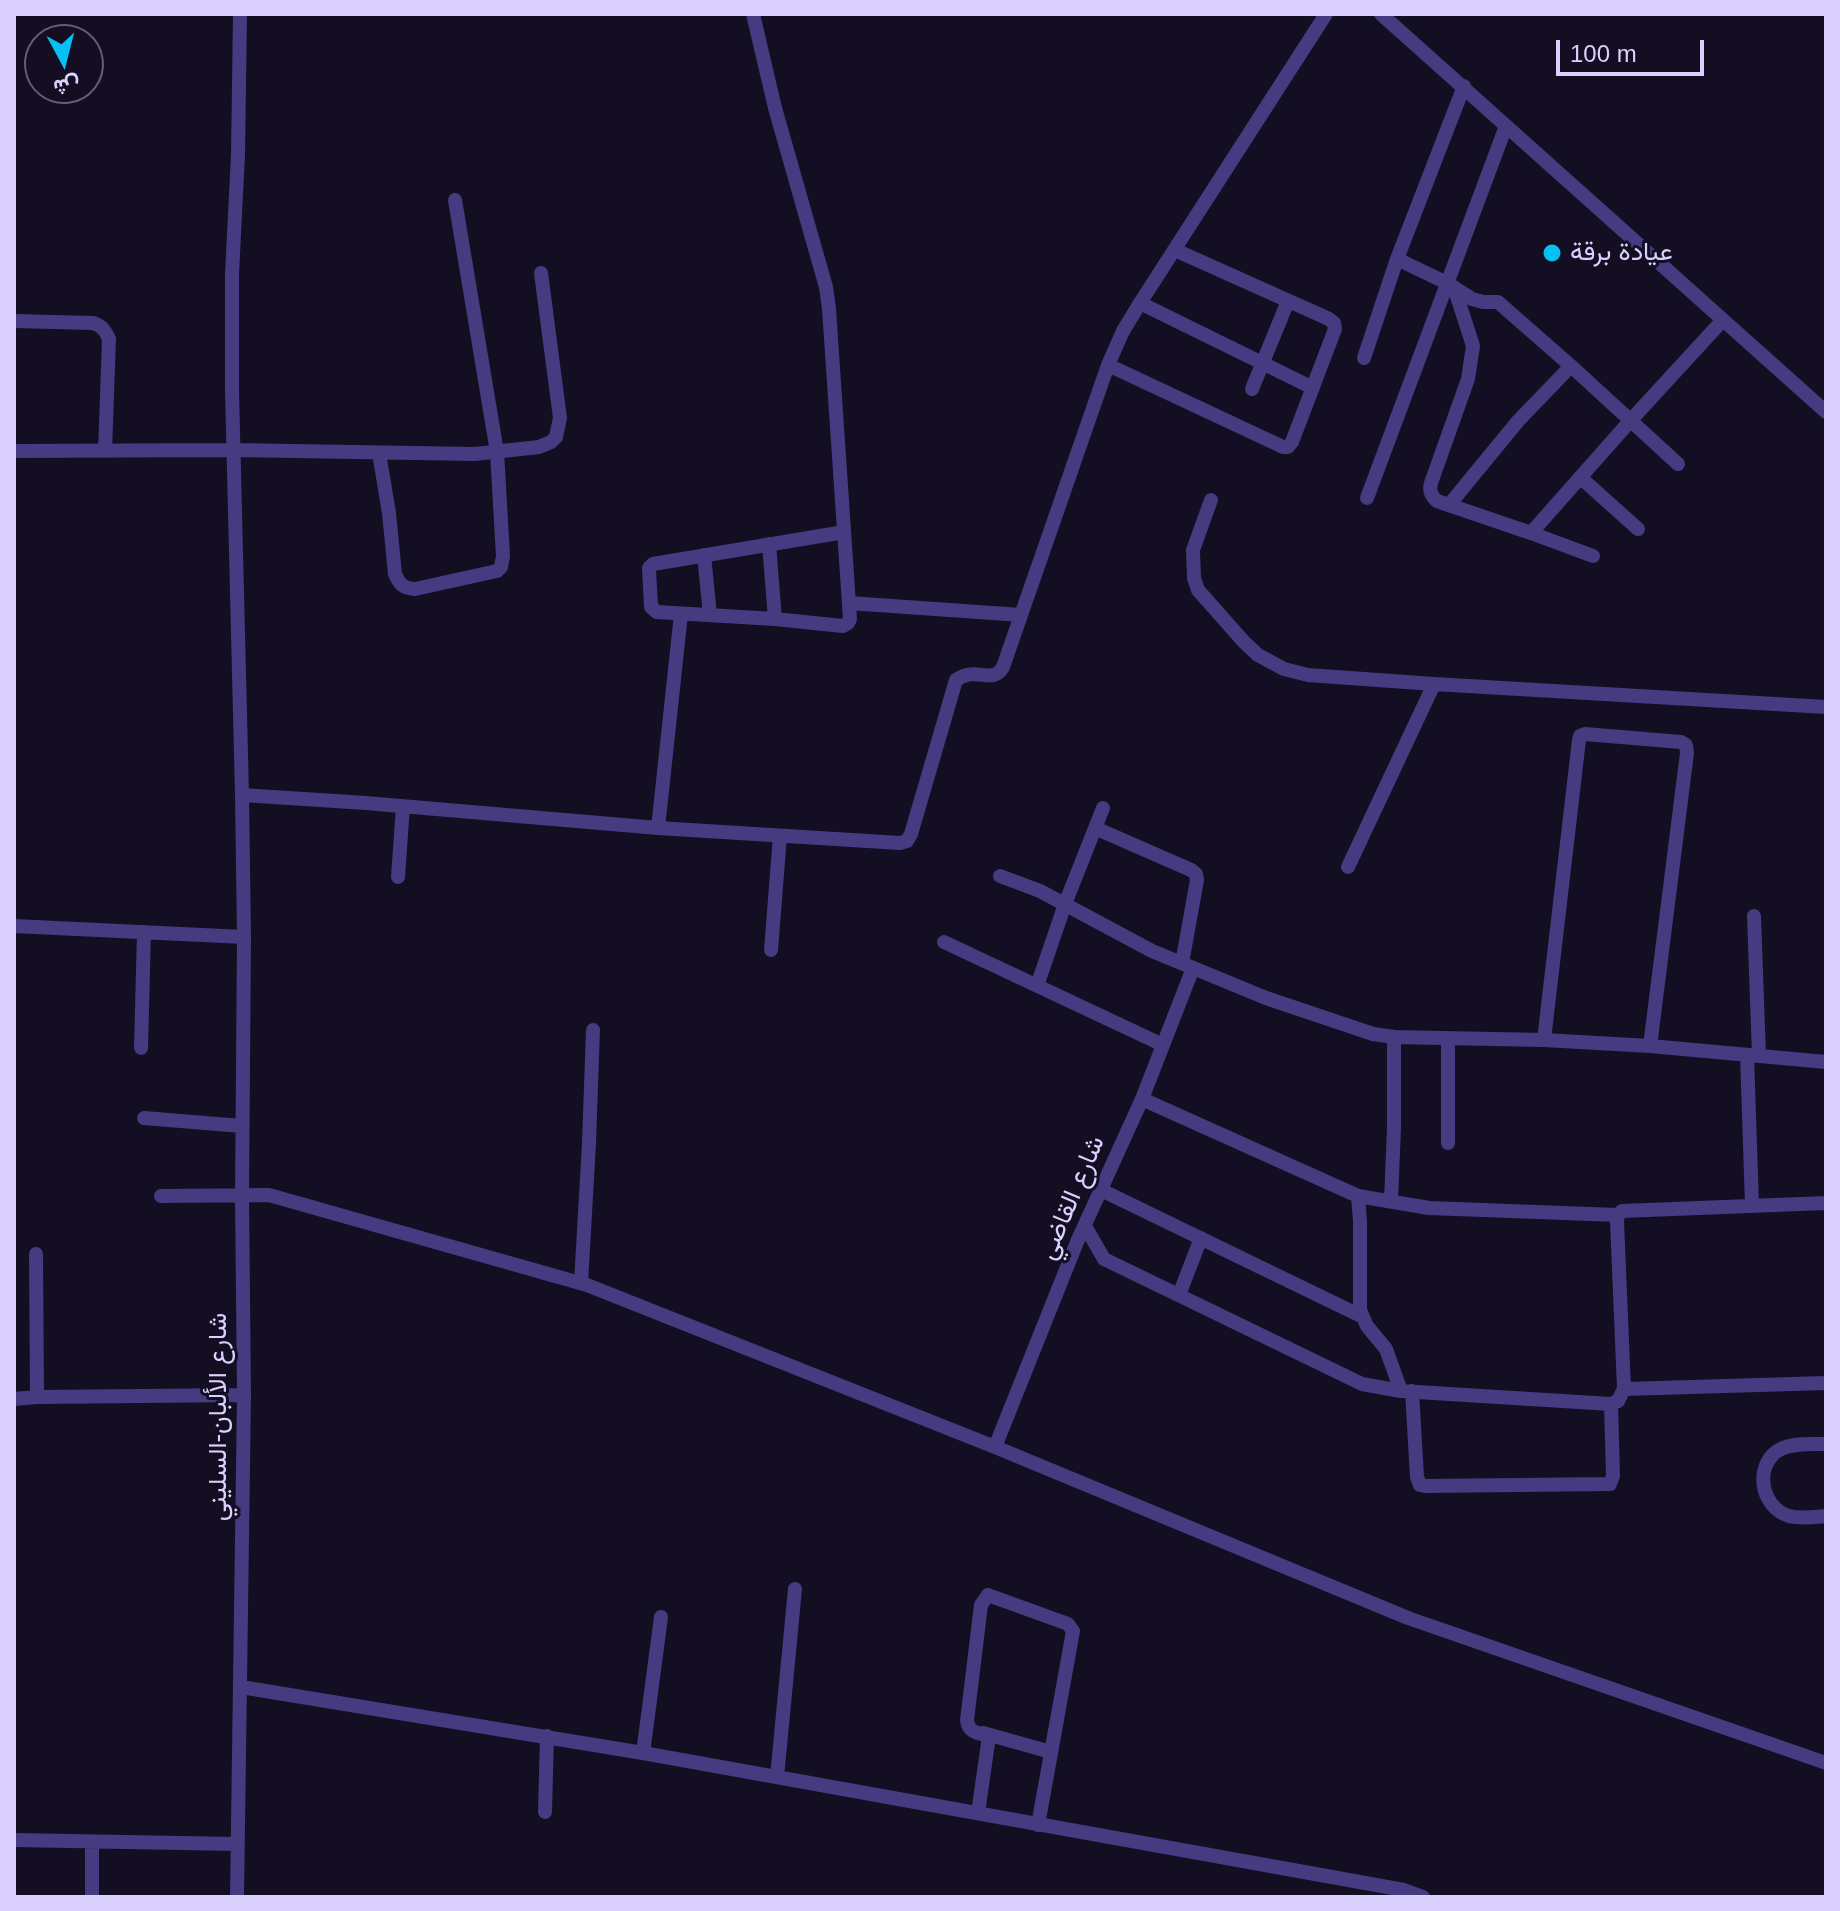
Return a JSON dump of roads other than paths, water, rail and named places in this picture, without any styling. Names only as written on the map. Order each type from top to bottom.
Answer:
[{"type":"street","name":"شارع الألبان-السليني","points":[[237,1897],[244,1395],[244,937],[232,274],[240,14]]},
{"type":"street","points":[[753,14],[775,108],[826,287],[829,309],[850,619],[843,626],[657,612],[651,607],[649,568],[653,564],[844,532]]},
{"type":"street","points":[[242,795],[658,828],[907,841],[956,680],[970,673],[992,676],[1001,673],[1108,365],[1123,331],[1326,14]]},
{"type":"street","points":[[1381,14],[1826,412]]},
{"type":"street","points":[[1364,358],[1397,259],[1464,86]]},
{"type":"street","points":[[1367,498],[1451,285],[1506,126]]},
{"type":"street","points":[[379,453],[395,574],[399,583],[405,588],[415,589],[497,571],[501,567],[497,452],[455,200]]},
{"type":"street","points":[[1108,365],[1283,447],[1288,447],[1292,442],[1335,326],[1329,319],[1175,250]]},
{"type":"street","points":[[1397,259],[1478,301],[1498,302],[1678,464]]},
{"type":"street","points":[[14,451],[379,453],[497,452],[539,447],[556,437],[560,418],[541,273]]},
{"type":"street","points":[[1451,285],[1473,346],[1468,379],[1430,489],[1433,497],[1593,556]]},
{"type":"street","points":[[1252,389],[1288,301]]},
{"type":"street","points":[[1140,303],[1313,388]]},
{"type":"street","points":[[14,321],[93,323],[105,330],[109,339],[105,451]]},
{"type":"street","points":[[1531,533],[1722,321]]},
{"type":"street","points":[[1449,505],[1518,421],[1571,366]]},
{"type":"street","points":[[1580,477],[1638,529]]},
{"type":"street","points":[[1211,500],[1193,550],[1194,578],[1198,590],[1258,655],[1295,673],[1826,707]]},
{"type":"street","points":[[769,544],[775,619]]},
{"type":"street","points":[[704,555],[710,615]]},
{"type":"street","points":[[849,603],[1021,615]]},
{"type":"street","points":[[658,828],[681,614]]},
{"type":"street","points":[[1348,867],[1434,684]]},
{"type":"street","points":[[1544,1040],[1579,740],[1585,734],[1681,742],[1686,745],[1650,1046]]},
{"type":"street","points":[[398,877],[403,806]]},
{"type":"street","points":[[1037,986],[1103,808]]},
{"type":"street","name":"شارع القاضي","points":[[995,1447],[1085,1226],[1142,1099],[1163,1045],[1187,966],[1196,874],[1095,828]]},
{"type":"street","points":[[771,950],[780,836]]},
{"type":"street","points":[[1000,876],[1040,891],[1152,951],[1187,966],[1266,998],[1378,1035],[1650,1046],[1826,1062]]},
{"type":"street","points":[[1752,1205],[1754,916]]},
{"type":"street","points":[[14,926],[244,937]]},
{"type":"street","points":[[141,1048],[144,932]]},
{"type":"street","points":[[944,942],[1163,1045]]},
{"type":"street","points":[[581,1283],[593,1030]]},
{"type":"street","points":[[1391,1201],[1394,1037]]},
{"type":"street","points":[[1448,1039],[1448,1143]]},
{"type":"street","points":[[1142,1099],[1358,1196],[1429,1208],[1618,1215]]},
{"type":"street","points":[[144,1118],[242,1126]]},
{"type":"street","points":[[1101,1190],[1361,1316],[1386,1349],[1406,1391],[1420,1485],[1610,1484],[1613,1476],[1611,1404]]},
{"type":"street","points":[[161,1196],[269,1195],[581,1283],[995,1447],[1408,1618],[1826,1763]]},
{"type":"street","points":[[1358,1196],[1361,1316]]},
{"type":"street","points":[[1085,1226],[1104,1259],[1362,1384],[1406,1391],[1611,1404],[1622,1397],[1624,1389],[1617,1221],[1622,1211],[1826,1203]]},
{"type":"street","points":[[1179,1295],[1201,1238]]},
{"type":"street","points":[[36,1254],[37,1397]]},
{"type":"street","points":[[1624,1389],[1826,1383]]},
{"type":"street","points":[[14,1399],[244,1395]]},
{"type":"street","points":[[1826,1444],[1783,1448],[1771,1456],[1763,1483],[1765,1496],[1774,1508],[1787,1516],[1826,1516]]},
{"type":"street","points":[[777,1777],[795,1589]]},
{"type":"street","points":[[978,1813],[989,1736],[972,1731],[967,1720],[981,1605],[988,1595]]},
{"type":"street","points":[[988,1595],[970,1728],[1051,1752]]},
{"type":"street","points":[[988,1595],[1068,1624],[1073,1631],[1038,1825]]},
{"type":"street","points":[[643,1753],[661,1617]]},
{"type":"street","points":[[241,1687],[643,1753],[1404,1890],[1423,1897]]},
{"type":"street","points":[[545,1812],[547,1736]]},
{"type":"street","points":[[14,1840],[237,1844]]},
{"type":"street","points":[[92,1842],[92,1897]]},
{"type":"place","name":"عيادة برقة","points":[[1552,253]]}]
